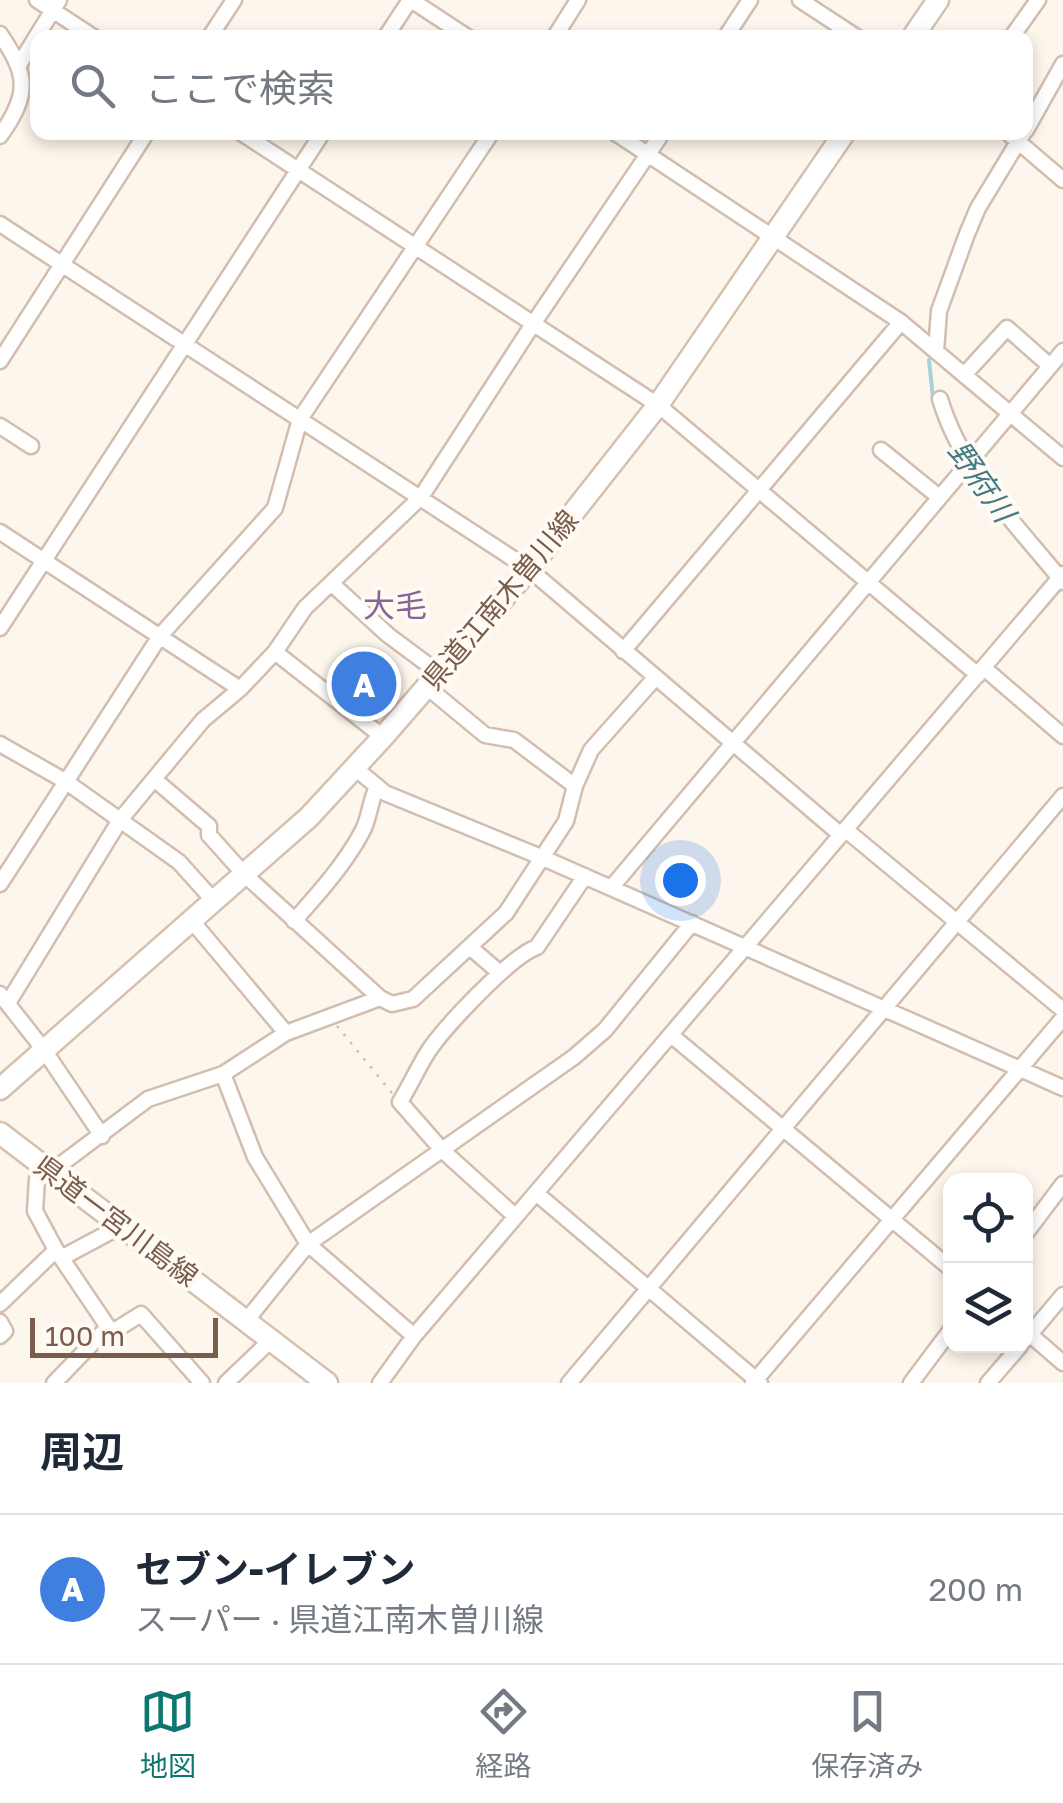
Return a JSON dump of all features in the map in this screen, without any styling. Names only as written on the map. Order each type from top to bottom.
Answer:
[{"type":"main road","points":[[917,30],[938,0]]},
{"type":"main road","name":"県道江南木曽川線","points":[[0,1089],[327,800],[384,737],[529,569],[658,405],[839,140]]},
{"type":"main road","name":"県道一宮川島線","points":[[0,1133],[327,1383]]},
{"type":"street","points":[[37,0],[55,5],[85,30]]},
{"type":"street","points":[[214,30],[234,0]]},
{"type":"street","points":[[391,30],[410,0],[456,30]]},
{"type":"street","points":[[559,30],[578,0]]},
{"type":"street","points":[[731,30],[750,0]]},
{"type":"street","points":[[800,0],[846,30]]},
{"type":"street","points":[[1017,30],[1038,0]]},
{"type":"street","points":[[40,30],[55,5]]},
{"type":"street","points":[[0,34],[19,65],[22,84],[16,112],[0,136]]},
{"type":"street","points":[[19,65],[30,47]]},
{"type":"street","points":[[1033,111],[1063,64]]},
{"type":"street","points":[[0,361],[142,140]]},
{"type":"street","points":[[252,140],[658,405],[868,582],[1063,736]]},
{"type":"street","points":[[0,628],[319,140]]},
{"type":"street","points":[[0,884],[160,636],[275,508],[300,419],[487,140]]},
{"type":"street","points":[[626,140],[901,322],[1063,458]]},
{"type":"street","points":[[102,1136],[4,998],[73,902],[120,820],[202,720],[240,689],[275,652],[305,608],[421,498],[658,140]]},
{"type":"street","points":[[936,351],[938,311],[978,208],[1015,140]]},
{"type":"street","points":[[1024,140],[1060,172]]},
{"type":"street","points":[[0,224],[529,569],[655,678],[957,922],[1063,1014],[757,1382],[536,1193]]},
{"type":"street","points":[[623,651],[901,322]]},
{"type":"street","points":[[964,375],[1007,328],[1050,366]]},
{"type":"street","points":[[610,888],[1063,351]]},
{"type":"street","points":[[380,1383],[414,1336],[515,1216],[1060,580],[965,468],[940,399]]},
{"type":"street","points":[[0,426],[31,446]]},
{"type":"street","points":[[881,450],[939,498]]},
{"type":"street","points":[[0,532],[240,689]]},
{"type":"street","points":[[331,583],[388,634],[485,734],[514,740],[575,786]]},
{"type":"street","points":[[275,652],[384,737]]},
{"type":"street","points":[[154,778],[209,826],[208,835],[244,874],[380,998],[392,1004],[412,999],[506,912],[566,821],[575,786],[591,750],[655,678]]},
{"type":"street","points":[[0,744],[65,781],[180,862],[214,901]]},
{"type":"street","points":[[354,768],[377,787],[1063,1088]]},
{"type":"street","points":[[294,921],[320,893],[364,829],[377,787]]},
{"type":"street","points":[[569,1383],[1063,796]]},
{"type":"street","points":[[515,1216],[442,1150],[400,1102],[424,1057],[500,973],[536,947],[585,876]]},
{"type":"street","points":[[192,920],[286,1033]]},
{"type":"street","points":[[246,1321],[308,1244],[574,1057],[605,1030],[692,924]]},
{"type":"street","points":[[471,948],[500,973]]},
{"type":"street","points":[[202,1383],[141,1314],[114,1332],[108,1327],[35,1211],[38,1179],[148,1099],[223,1074],[286,1033],[380,998]]},
{"type":"street","points":[[671,1035],[944,1263]]},
{"type":"street","points":[[223,1074],[255,1157],[308,1244],[414,1336]]},
{"type":"street","points":[[1033,1224],[1063,1184]]},
{"type":"street","points":[[0,1304],[59,1253],[123,1225]]},
{"type":"street","points":[[1033,1329],[1063,1295]]},
{"type":"street","points":[[0,1322],[5,1330],[0,1336]]},
{"type":"street","points":[[54,1383],[108,1327]]},
{"type":"street","points":[[226,1383],[271,1340]]},
{"type":"street","points":[[911,1383],[943,1340]]},
{"type":"street","points":[[1033,1343],[1063,1363]]},
{"type":"street","points":[[988,1383],[1013,1353]]},
{"type":"path","points":[[331,1017],[400,1102]]},
{"type":"waterway","name":"野府川","points":[[929,360],[933,398]]},
{"type":"waterway","name":"野府川","points":[[945,431],[963,466]]},
{"type":"place","name":"セブン-イレブン","points":[[364,684]]},
{"type":"district","name":"大毛","points":[[395,606]]}]
